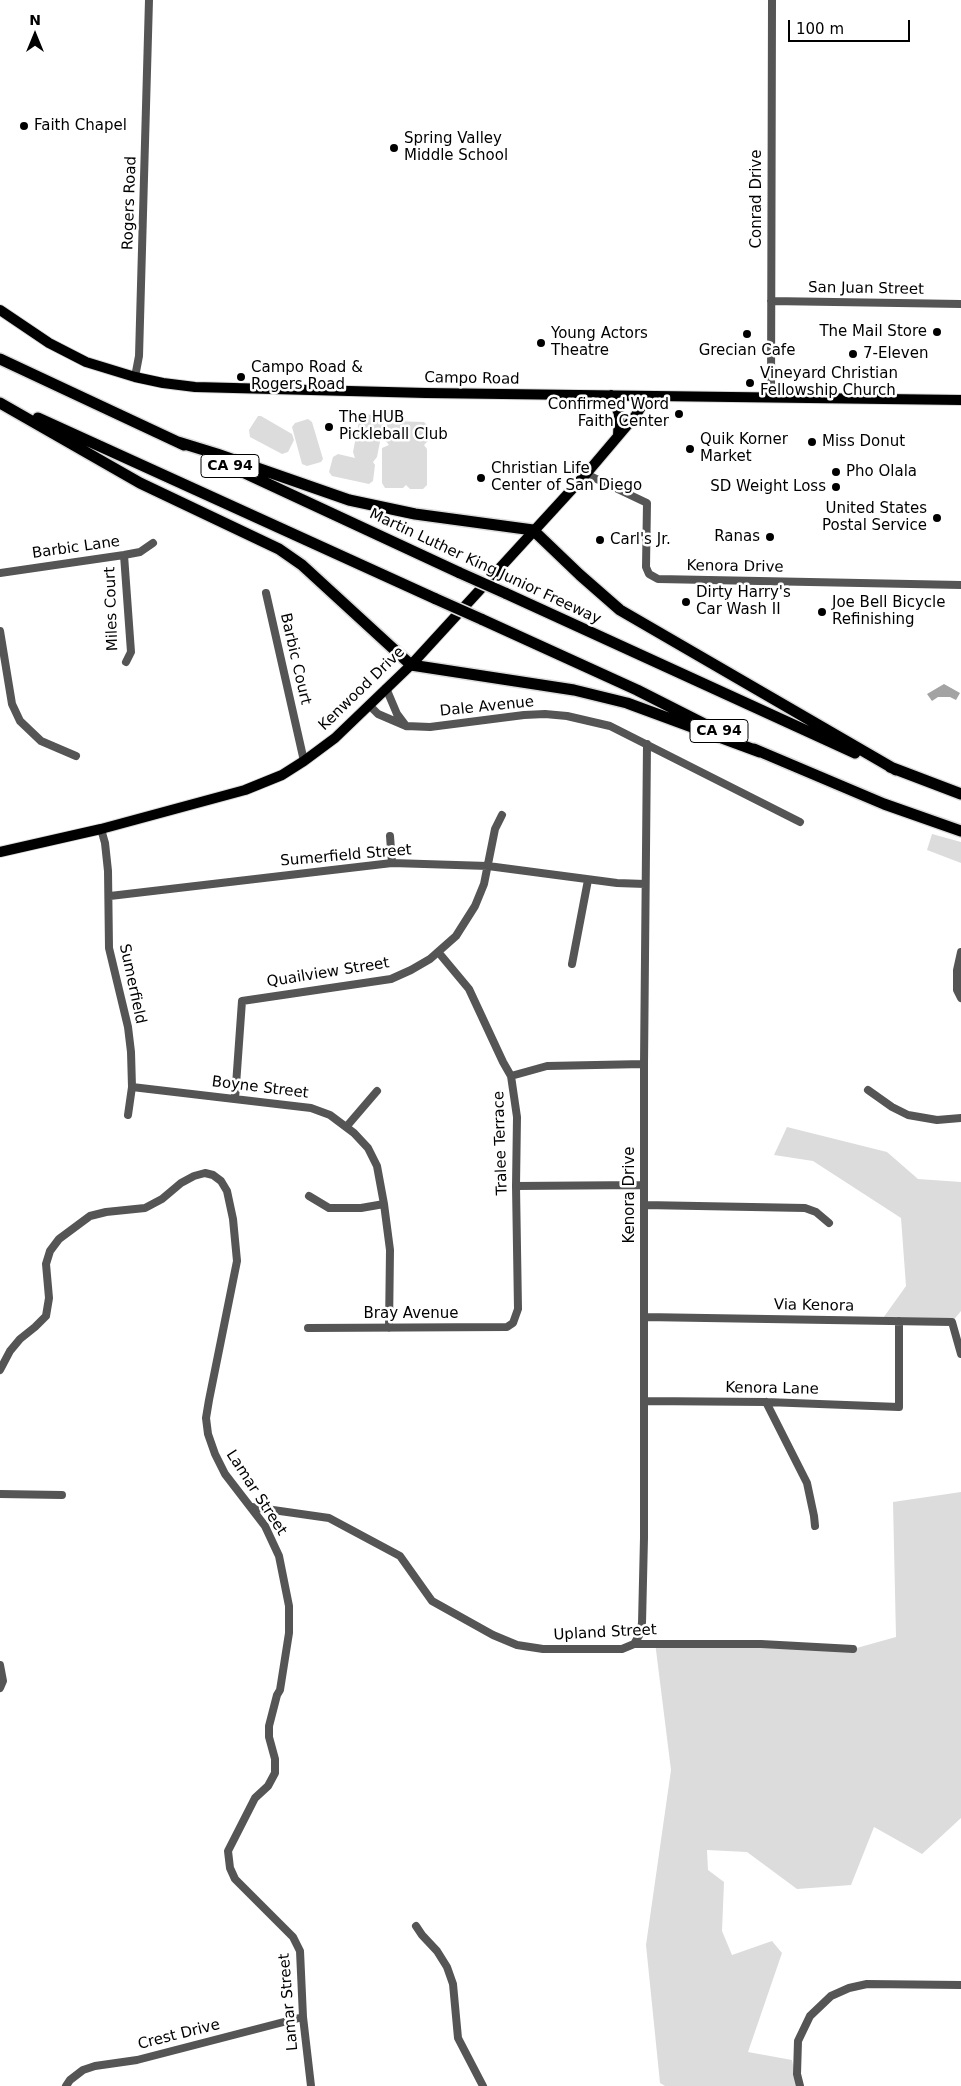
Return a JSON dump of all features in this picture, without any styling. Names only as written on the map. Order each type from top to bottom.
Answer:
[{"type":"highway","name":"Martin Luther King Junior Freeway","points":[[0,358],[460,573],[821,738],[896,770],[961,794]]},
{"type":"highway","points":[[0,402],[140,483],[279,549],[302,565],[411,665],[574,690],[627,704],[760,752]]},
{"type":"highway","name":"CA 94","points":[[0,402],[637,690],[760,752],[884,804],[961,831]]},
{"type":"highway","points":[[178,442],[349,500],[415,514],[533,530],[620,610],[896,770]]},
{"type":"main road","name":"Campo Road","points":[[0,310],[49,343],[77,358],[163,384],[207,387],[611,396],[961,400]]},
{"type":"main road","points":[[611,396],[619,414],[618,436]]},
{"type":"main road","name":"Kenwood Drive","points":[[0,852],[101,829],[244,790],[282,775],[304,761],[335,738],[411,665],[586,474],[636,415],[648,396]]},
{"type":"street","name":"Rogers Road","points":[[135,377],[139,356],[149,0]]},
{"type":"street","name":"Conrad Drive","points":[[771,398],[772,0]]},
{"type":"street","name":"San Juan Street","points":[[770,301],[961,304]]},
{"type":"street","name":"Kenora Drive","points":[[586,474],[646,503],[646,567],[649,574],[658,579],[961,585]]},
{"type":"street","name":"Barbic Lane","points":[[0,573],[140,552],[153,542]]},
{"type":"street","name":"Miles Court","points":[[124,555],[131,652],[126,662]]},
{"type":"street","name":"Barbic Court","points":[[266,593],[304,761]]},
{"type":"street","points":[[0,631],[12,704],[20,721],[41,741],[76,756]]},
{"type":"street","points":[[386,688],[397,714],[406,726]]},
{"type":"street","name":"Dale Avenue","points":[[369,705],[378,714],[406,726],[430,727],[545,714],[567,716],[610,726],[800,822]]},
{"type":"street","name":"Kenora Drive","points":[[634,1644],[640,1634],[642,1623],[644,1538],[646,744]]},
{"type":"street","name":"Quailview Street","points":[[235,1099],[242,1001],[391,979],[411,970],[439,953],[456,936],[470,917],[480,895],[495,829],[502,815]]},
{"type":"street","name":"Sumerfield","points":[[101,829],[105,843],[110,896],[109,948],[128,1026],[132,1087],[128,1115]]},
{"type":"street","points":[[390,836],[392,863]]},
{"type":"street","name":"Sumerfield Street","points":[[110,896],[392,863],[488,866],[618,884],[645,884]]},
{"type":"street","points":[[572,964],[588,880]]},
{"type":"street","points":[[961,952],[957,970],[957,990],[961,998]]},
{"type":"street","name":"Tralee Terrace","points":[[439,953],[469,989],[511,1076],[517,1116],[518,1309],[513,1323]]},
{"type":"street","points":[[511,1076],[547,1066],[644,1064]]},
{"type":"street","name":"Boyne Street","points":[[132,1087],[310,1108],[330,1115],[347,1126],[361,1140],[375,1162],[384,1204],[390,1250],[389,1328]]},
{"type":"street","points":[[868,1090],[892,1107],[917,1117],[937,1120],[961,1118]]},
{"type":"street","points":[[347,1126],[377,1091]]},
{"type":"street","name":"Lamar Street","points":[[0,1370],[15,1345],[43,1319],[48,1310],[46,1264],[50,1251],[59,1239],[90,1216],[106,1212],[145,1208],[162,1199],[181,1183],[194,1176],[205,1173],[213,1175],[220,1180],[226,1191],[233,1219],[238,1261],[206,1418],[214,1454],[225,1474],[265,1526],[279,1556],[290,1606],[290,1633],[280,1690],[269,1726],[269,1737],[275,1758],[275,1772],[268,1786],[255,1798],[228,1851],[229,1865],[235,1879],[293,1937],[300,1951],[303,2018],[311,2086]]},
{"type":"street","points":[[516,1186],[644,1185]]},
{"type":"street","points":[[309,1196],[330,1208],[361,1208],[384,1204]]},
{"type":"street","points":[[644,1204],[805,1208],[816,1212],[828,1223]]},
{"type":"street","name":"Via Kenora","points":[[644,1317],[952,1322],[961,1354]]},
{"type":"street","name":"Kenora Lane","points":[[644,1401],[766,1402],[899,1407],[899,1321]]},
{"type":"street","name":"Bray Avenue","points":[[308,1328],[507,1327],[513,1323]]},
{"type":"street","points":[[766,1402],[807,1483],[815,1526]]},
{"type":"street","points":[[0,1494],[62,1495]]},
{"type":"street","name":"Upland Street","points":[[252,1507],[329,1518],[400,1556],[432,1601],[493,1635],[516,1645],[542,1649],[622,1649],[634,1644],[761,1644],[853,1649]]},
{"type":"street","points":[[0,1665],[3,1681],[0,1688]]},
{"type":"street","points":[[416,1926],[422,1935],[438,1950],[447,1967],[452,1984],[458,2038],[483,2086]]},
{"type":"street","points":[[800,2086],[797,2074],[798,2041],[810,2016],[831,1996],[849,1988],[868,1984],[961,1985]]},
{"type":"street","name":"Crest Drive","points":[[66,2086],[70,2080],[83,2070],[95,2066],[137,2060],[303,2018]]},
{"type":"shaded area","points":[[365,414],[380,416],[384,421],[377,457],[373,462],[375,465],[373,481],[369,484],[332,476],[329,472],[333,457],[338,454],[355,458],[353,452],[360,416]]},
{"type":"shaded area","points":[[258,416],[292,434],[294,440],[288,452],[282,454],[250,437],[249,430]]},
{"type":"shaded area","points":[[308,419],[312,422],[323,459],[321,462],[307,466],[302,464],[292,427],[295,423]]},
{"type":"shaded area","points":[[391,421],[424,422],[429,427],[428,441],[424,445],[427,449],[427,485],[423,489],[410,489],[406,485],[403,488],[385,488],[382,483],[382,448],[389,445],[385,440],[387,424]]},
{"type":"shaded area","points":[[944,684],[960,693],[956,700],[950,697],[938,697],[932,701],[927,694]]},
{"type":"shaded area","points":[[932,834],[961,842],[961,863],[927,850]]},
{"type":"shaded area","points":[[787,1127],[887,1152],[918,1179],[961,1182],[961,1311],[952,1322],[881,1321],[906,1286],[901,1218],[813,1161],[774,1155]]},
{"type":"shaded area","points":[[961,1492],[961,1818],[922,1854],[874,1827],[851,1885],[797,1889],[747,1852],[707,1850],[708,1870],[724,1882],[722,1931],[732,1955],[772,1941],[782,1953],[748,2052],[792,2060],[797,2086],[665,2086],[660,2083],[646,1945],[671,1770],[655,1642],[853,1649],[896,1637],[893,1502]]},
{"type":"place","name":"Faith Chapel","points":[[24,126]]},
{"type":"place","name":"Spring Valley Middle School","points":[[394,148]]},
{"type":"place","name":"The Mail Store","points":[[937,332]]},
{"type":"place","name":"Grecian Cafe","points":[[747,334]]},
{"type":"place","name":"Young Actors Theatre","points":[[541,343]]},
{"type":"place","name":"7-Eleven","points":[[853,354]]},
{"type":"place","name":"Campo Road & Rogers Road","points":[[241,377]]},
{"type":"place","name":"Vineyard Christian Fellowship Church","points":[[750,383]]},
{"type":"place","name":"Confirmed Word Faith Center","points":[[679,414]]},
{"type":"place","name":"The HUB Pickleball Club","points":[[329,427]]},
{"type":"place","name":"Miss Donut","points":[[812,442]]},
{"type":"place","name":"Quik Korner Market","points":[[690,449]]},
{"type":"place","name":"Pho Olala","points":[[836,472]]},
{"type":"place","name":"Christian Life Center of San Diego","points":[[481,478]]},
{"type":"place","name":"SD Weight Loss","points":[[836,487]]},
{"type":"place","name":"United States Postal Service","points":[[937,518]]},
{"type":"place","name":"Ranas","points":[[770,537]]},
{"type":"place","name":"Carl's Jr.","points":[[600,540]]},
{"type":"place","name":"Dirty Harry's Car Wash II","points":[[686,602]]},
{"type":"place","name":"Joe Bell Bicycle Refinishing","points":[[822,612]]}]
